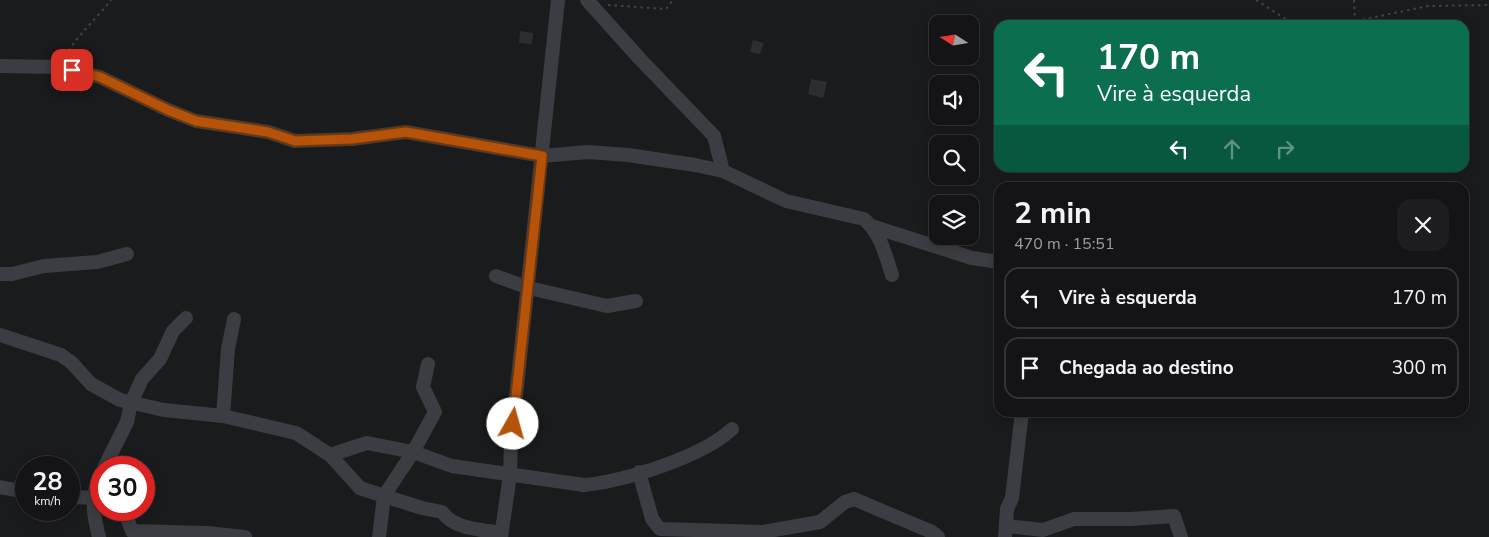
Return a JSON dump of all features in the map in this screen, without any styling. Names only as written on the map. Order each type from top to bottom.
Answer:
[{"type":"street","points":[[0,335],[61,355],[72,363],[91,384],[120,400],[164,410],[223,416],[296,433],[330,454],[360,488],[422,508],[442,512],[449,521],[463,527],[501,535],[510,475],[558,0]]},
{"type":"street","points":[[589,2],[640,59],[714,136],[723,171]]},
{"type":"street","points":[[0,66],[58,66],[100,77],[168,110],[196,121],[268,132],[295,141],[352,139],[406,132],[542,156],[588,152],[628,155],[723,171],[786,201],[864,219],[872,226],[883,244],[892,275]]},
{"type":"street","points":[[872,226],[972,258],[994,261]]},
{"type":"street","points":[[0,274],[12,274],[44,266],[97,262],[127,254]]},
{"type":"street","points":[[496,276],[529,288],[607,306],[636,301]]},
{"type":"street","points":[[110,456],[127,422],[132,403],[142,379],[160,359],[174,332],[186,318]]},
{"type":"street","points":[[223,416],[228,349],[234,319]]},
{"type":"street","points":[[380,537],[384,496],[413,452],[435,412],[423,387],[428,364]]},
{"type":"street","points":[[1021,417],[1012,498],[1007,509],[1006,532],[1043,530],[1074,519],[1131,520],[1174,516],[1181,537]]},
{"type":"street","points":[[330,454],[367,443],[413,452],[452,466],[584,485],[604,483],[694,452],[720,440],[732,429]]},
{"type":"street","points":[[639,472],[652,519],[658,533],[781,533],[820,522],[845,502],[854,499],[932,532],[938,537]]},
{"type":"street","points":[[0,487],[15,490]]},
{"type":"street","points":[[94,521],[99,537]]},
{"type":"street","points":[[128,521],[132,531],[207,533],[245,537]]},
{"type":"path","points":[[58,66],[74,41],[90,27],[111,0]]},
{"type":"path","points":[[589,2],[666,9],[673,0]]},
{"type":"path","points":[[1256,0],[1287,20]]},
{"type":"path","points":[[1354,0],[1356,20],[1428,6],[1489,6]]},
{"type":"building","points":[[520,31],[533,33],[532,44],[519,43]]},
{"type":"building","points":[[753,40],[764,43],[760,54],[750,52]]},
{"type":"building","points":[[811,79],[827,82],[823,98],[808,94]]},
{"type":"route","points":[[72,70],[100,77],[168,110],[196,121],[268,132],[295,141],[352,139],[393,132],[406,132],[542,156],[513,424]]}]
